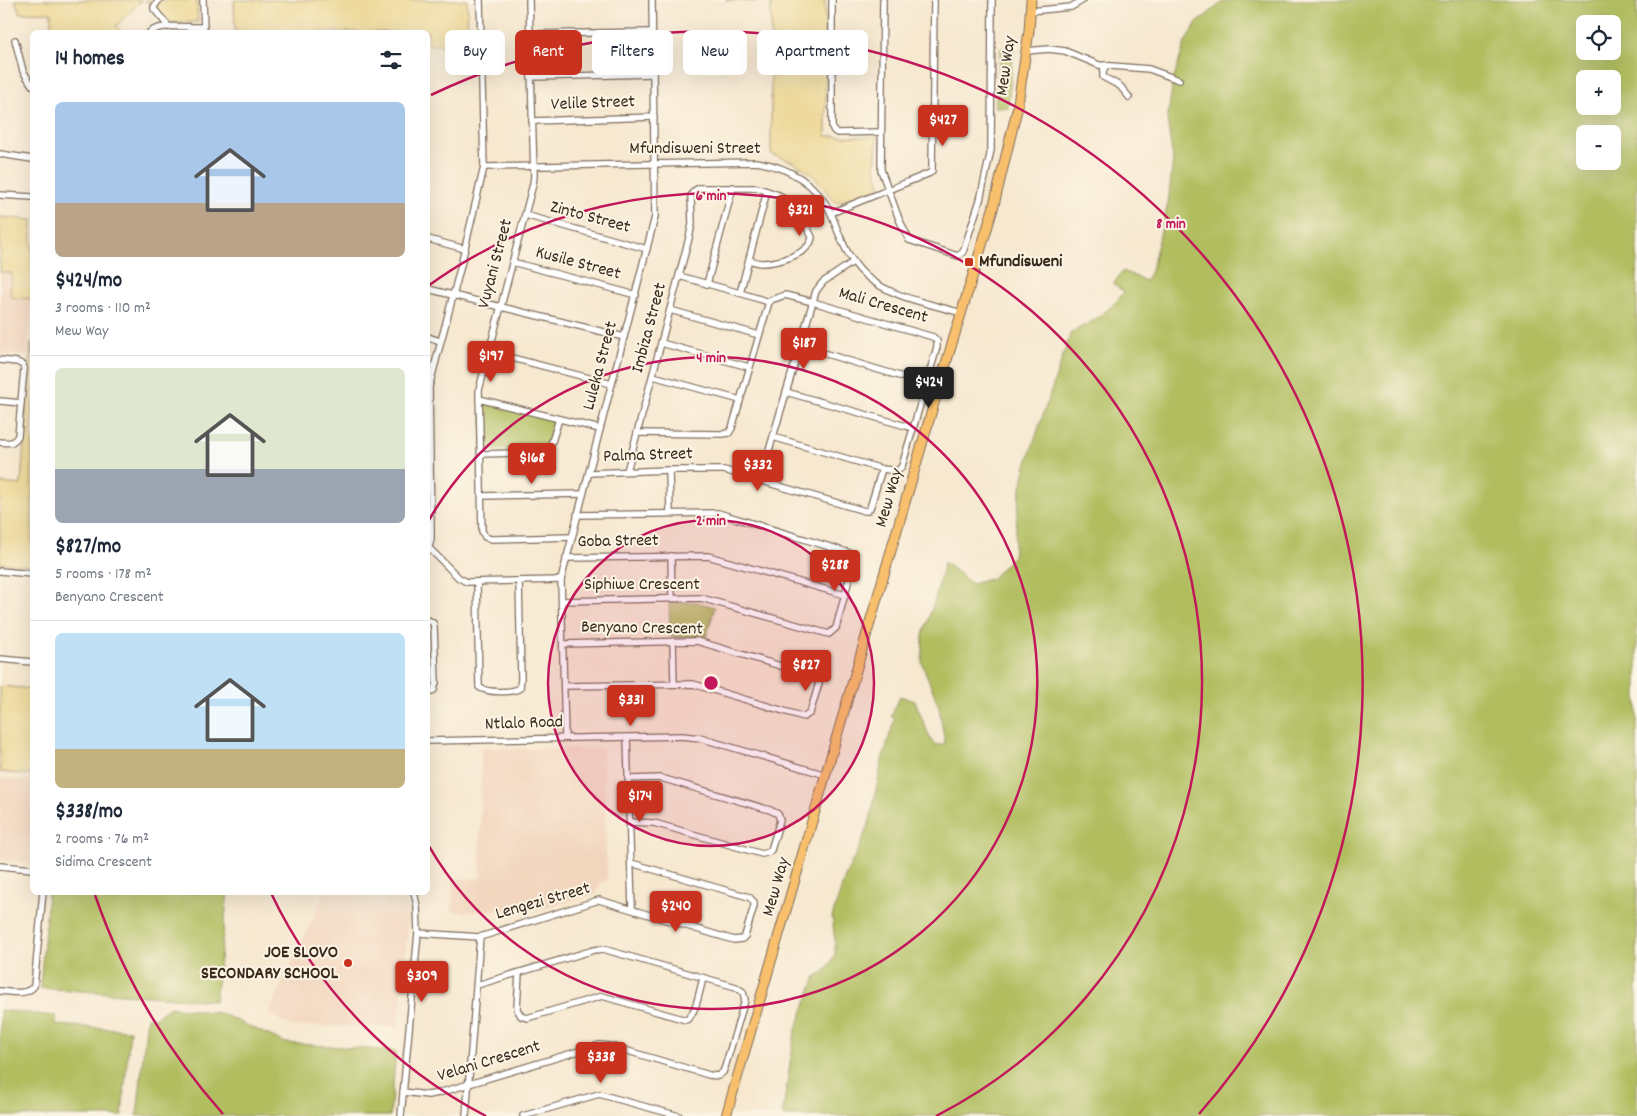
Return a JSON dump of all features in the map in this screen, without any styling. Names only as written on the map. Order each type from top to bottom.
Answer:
[{"type":"main road","name":"Mew Way","points":[[726,1116],[993,209],[1017,110],[1031,0]]},
{"type":"street","points":[[159,0],[154,9],[169,27]]},
{"type":"street","points":[[153,30],[169,27],[204,30],[203,0]]},
{"type":"street","points":[[430,379],[465,249],[484,168],[480,0]]},
{"type":"street","name":"Vuyani Street","points":[[529,0],[530,30]]},
{"type":"street","name":"Luleka Street","points":[[652,0],[652,30]]},
{"type":"street","points":[[832,0],[832,127],[837,132],[882,132]]},
{"type":"street","points":[[883,0],[881,170],[909,240],[956,256],[963,254],[980,200],[991,150],[992,0]]},
{"type":"street","points":[[831,213],[930,174],[932,171],[934,0]]},
{"type":"street","points":[[1030,11],[1071,7],[1083,0]]},
{"type":"street","points":[[15,40],[23,71],[30,82]]},
{"type":"street","points":[[1026,50],[1050,49],[1065,51],[1095,63],[1149,69],[1180,80]]},
{"type":"street","points":[[1105,65],[1104,77],[1120,86],[1129,98]]},
{"type":"street","points":[[531,76],[592,75]]},
{"type":"street","name":"Luleka Street","points":[[565,738],[561,580],[656,214],[653,75]]},
{"type":"street","name":"Vuyani Street","points":[[531,76],[533,184],[479,390],[482,531],[483,535],[487,538],[572,537]]},
{"type":"street","name":"Velile Street","points":[[532,121],[654,117]]},
{"type":"street","points":[[0,154],[30,159]]},
{"type":"street","name":"Mfundisweni Street","points":[[484,168],[655,163],[756,162],[774,164],[805,180],[820,196],[831,213],[839,235],[853,262],[865,275],[890,291],[961,313]]},
{"type":"street","points":[[707,284],[734,187],[758,188],[780,195],[799,212],[812,237],[809,247],[793,256],[760,263],[749,260]]},
{"type":"street","name":"Imbiza Street","points":[[627,471],[692,224],[691,196],[699,188],[734,187]]},
{"type":"street","points":[[740,293],[767,191]]},
{"type":"street","points":[[0,195],[30,198]]},
{"type":"street","name":"Zinto Street","points":[[525,215],[648,249]]},
{"type":"street","points":[[430,240],[465,249]]},
{"type":"street","name":"Kusile Street","points":[[512,262],[636,295]]},
{"type":"street","points":[[760,481],[816,292],[823,282],[853,262]]},
{"type":"street","name":"Mali Crescent","points":[[679,276],[769,302],[785,296],[813,302],[933,337],[937,344],[900,469],[894,472],[882,469]]},
{"type":"street","points":[[430,289],[624,337]]},
{"type":"street","points":[[637,433],[729,433],[769,302]]},
{"type":"street","points":[[670,310],[759,335]]},
{"type":"street","points":[[430,338],[440,341]]},
{"type":"street","points":[[661,343],[749,367]]},
{"type":"street","points":[[800,346],[926,384]]},
{"type":"street","points":[[489,352],[612,384]]},
{"type":"street","points":[[0,360],[18,362],[23,365],[24,369],[18,436],[15,441],[10,443],[0,442]]},
{"type":"street","points":[[652,376],[740,400]]},
{"type":"street","points":[[786,392],[913,428]]},
{"type":"street","points":[[479,399],[600,429]]},
{"type":"street","points":[[0,401],[21,403]]},
{"type":"street","points":[[480,454],[546,452],[550,448],[558,419]]},
{"type":"street","points":[[773,437],[882,469]]},
{"type":"street","name":"Palma Street","points":[[588,473],[718,470],[868,511],[882,469]]},
{"type":"street","points":[[669,470],[670,513]]},
{"type":"street","points":[[430,478],[430,537]]},
{"type":"street","points":[[482,496],[583,494]]},
{"type":"street","name":"Siphiwe Crescent","points":[[562,601],[706,599],[830,634],[836,628],[854,560],[850,553],[718,513],[578,516]]},
{"type":"street","points":[[430,552],[459,578],[467,582],[561,580]]},
{"type":"street","points":[[671,556],[672,598]]},
{"type":"street","name":"Goba Street","points":[[566,558],[715,557],[845,595]]},
{"type":"street","points":[[0,571],[30,574]]},
{"type":"street","points":[[476,582],[479,687],[486,691],[515,691],[520,688],[521,679],[519,581]]},
{"type":"street","points":[[430,621],[434,627],[436,682],[434,690],[430,692]]},
{"type":"street","points":[[673,641],[674,684]]},
{"type":"street","name":"Benyano Crescent","points":[[563,644],[697,642],[811,675],[817,678],[819,684],[810,713],[804,717],[693,684],[564,686]]},
{"type":"street","points":[[0,659],[30,662]]},
{"type":"street","name":"Ntlalo Road","points":[[430,742],[682,736],[700,738],[826,775]]},
{"type":"street","points":[[627,737],[632,909]]},
{"type":"street","points":[[629,778],[661,778],[770,810],[778,814],[780,820],[771,850],[762,854],[654,822],[630,822]]},
{"type":"street","name":"Lengezi Street","points":[[418,932],[480,937],[595,901],[604,901],[739,940],[747,932],[754,906],[752,899],[631,863]]},
{"type":"street","points":[[0,866],[30,869]]},
{"type":"street","points":[[0,991],[26,992],[34,986],[43,895]]},
{"type":"street","points":[[401,1116],[418,932],[415,895]]},
{"type":"street","points":[[466,1116],[480,937]]},
{"type":"street","name":"Velani Crescent","points":[[403,1092],[434,1095],[599,1045],[611,1046],[709,1076],[718,1076],[725,1067],[745,996],[741,989],[736,987],[603,949],[594,950],[477,985]]},
{"type":"street","points":[[519,973],[517,1010],[521,1016],[527,1018],[602,996],[686,1020],[693,1013],[703,978]]},
{"type":"street","points":[[523,1116],[599,1094],[678,1116]]},
{"type":"shaded area","points":[[0,217],[30,220],[30,327],[27,356],[0,354]]},
{"type":"shaded area","points":[[481,748],[603,749],[607,880],[602,881],[595,894],[540,909],[452,912],[453,879],[480,878]]},
{"type":"shaded area","points":[[0,778],[30,781],[30,863],[0,860]]},
{"type":"shaded area","name":"JOE SLOVO SECONDARY SCHOOL","points":[[324,895],[404,895],[409,911],[399,1027],[292,1026],[268,1014]]},
{"type":"green space","points":[[1230,0],[1637,0],[1637,1116],[782,1116],[795,1032],[816,976],[825,971],[835,956],[832,917],[846,874],[870,820],[882,760],[895,718],[891,717],[900,696],[915,701],[931,740],[936,745],[945,744],[939,707],[922,663],[923,635],[936,596],[944,562],[972,584],[992,578],[1013,556],[1019,498],[1025,468],[1071,332],[1086,325],[1114,304],[1124,292],[1113,284],[1123,271],[1146,281],[1151,271],[1168,203],[1173,159],[1167,120],[1173,81],[1185,42],[1197,23],[1221,3]]},
{"type":"green space","points":[[1001,48],[1014,49],[1008,108],[995,107]]},
{"type":"green space","points":[[485,403],[552,420],[554,425],[549,445],[543,449],[486,450],[483,446],[482,406]]},
{"type":"green space","points":[[696,602],[715,607],[706,638],[670,636],[669,603]]},
{"type":"green space","points":[[48,895],[228,895],[215,1001],[40,988]]},
{"type":"green space","points":[[170,1007],[220,1013],[286,1043],[396,1051],[390,1116],[137,1116],[147,1017],[155,1018]]},
{"type":"green space","points":[[0,1010],[56,1016],[56,1025],[130,1030],[122,1116],[0,1116]]},
{"type":"sand","points":[[15,0],[142,0],[116,26],[120,30],[51,30],[51,12],[20,13]]},
{"type":"sand","points":[[145,0],[197,0],[198,22],[171,23]]},
{"type":"sand","points":[[234,0],[467,0],[468,30],[445,30],[445,45],[430,45],[430,30],[235,30]]},
{"type":"sand","points":[[726,0],[825,0],[825,30],[771,30],[771,2]]},
{"type":"sand","points":[[771,75],[826,75],[826,136],[877,137],[875,169],[881,187],[836,203],[811,173],[793,162],[771,154]]},
{"type":"sand","points":[[0,217],[30,220],[30,299],[10,297],[12,273],[0,272]]},
{"type":"sand","points":[[30,356],[30,566],[0,563],[0,483],[21,485]]},
{"type":"sand","points":[[0,686],[30,689],[30,775],[0,772]]},
{"type":"place","name":"Mfundisweni","points":[[969,262]]},
{"type":"place","name":"JOE SLOVO SECONDARY SCHOOL","points":[[348,963]]}]
